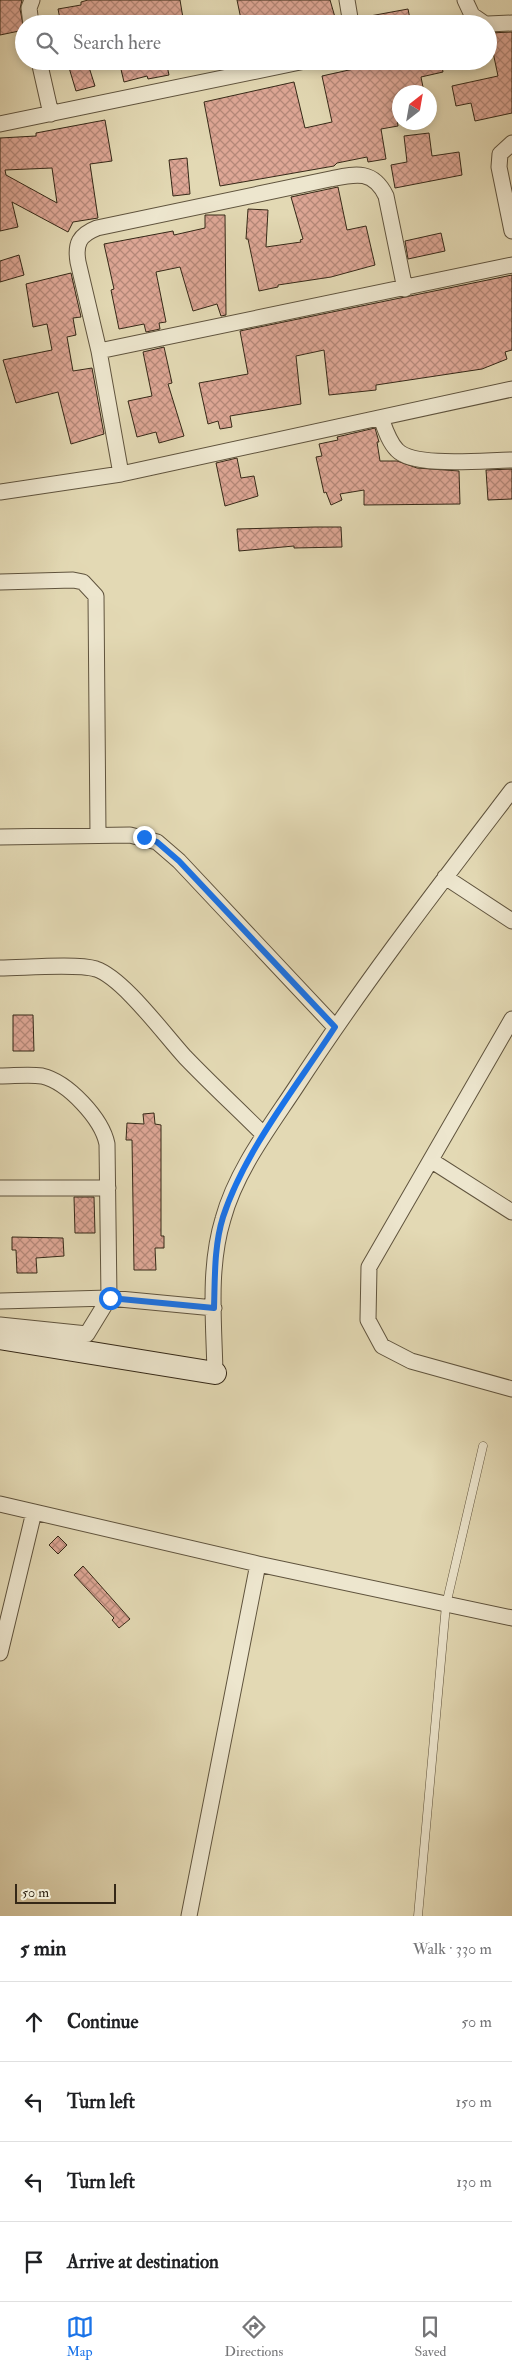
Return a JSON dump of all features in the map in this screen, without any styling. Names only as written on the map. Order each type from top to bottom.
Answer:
[{"type":"street","points":[[30,15],[29,8],[32,0]]},
{"type":"street","points":[[347,0],[350,15]]},
{"type":"street","points":[[465,0],[472,15]]},
{"type":"street","points":[[497,24],[512,23]]},
{"type":"street","points":[[41,70],[50,114]]},
{"type":"street","points":[[0,124],[262,70]]},
{"type":"street","points":[[512,143],[500,154],[499,167],[512,231]]},
{"type":"street","points":[[121,474],[99,351],[76,250],[79,240],[86,232],[106,226],[330,179],[364,175],[374,179],[382,186],[386,196],[405,289]]},
{"type":"street","points":[[99,351],[405,289],[512,265]]},
{"type":"street","points":[[0,492],[121,474],[512,389]]},
{"type":"street","points":[[381,418],[393,444],[405,456],[427,460],[512,460]]},
{"type":"street","points":[[0,582],[73,580],[83,582],[96,596],[98,835]]},
{"type":"street","points":[[0,1338],[215,1373],[214,1308],[216,1251],[223,1218],[233,1193],[264,1135],[335,1027],[445,877],[512,790]]},
{"type":"street","points":[[0,837],[98,835],[144,837],[157,842],[167,850],[335,1027]]},
{"type":"street","points":[[445,877],[512,921]]},
{"type":"street","points":[[0,968],[76,967],[95,969],[104,973],[120,986],[187,1058],[264,1135]]},
{"type":"street","points":[[512,1019],[432,1161],[369,1267],[368,1320],[382,1346],[411,1361],[512,1389]]},
{"type":"street","points":[[0,1076],[35,1075],[49,1078],[76,1097],[99,1124],[106,1137],[110,1298],[88,1334],[0,1325]]},
{"type":"street","points":[[432,1161],[512,1212]]},
{"type":"street","points":[[0,1188],[108,1188]]},
{"type":"street","points":[[0,1301],[110,1298],[214,1308]]},
{"type":"street","points":[[0,1504],[258,1564],[512,1618]]},
{"type":"street","points":[[0,1653],[34,1512]]},
{"type":"street","points":[[189,1916],[258,1564]]},
{"type":"lane","points":[[418,1916],[446,1605],[483,1446]]},
{"type":"building","points":[[0,0],[22,0],[21,15],[15,15],[15,32],[0,35]]},
{"type":"building","points":[[88,0],[180,0],[182,15],[59,15],[58,9],[81,5],[81,2]]},
{"type":"building","points":[[237,0],[330,0],[334,15],[240,15]]},
{"type":"building","points":[[408,9],[409,15],[375,15]]},
{"type":"building","points":[[512,32],[512,113],[475,121],[471,103],[456,106],[452,86],[498,76],[497,33]]},
{"type":"building","points":[[70,70],[90,70],[95,86],[76,91]]},
{"type":"building","points":[[121,70],[168,70],[169,75],[148,79],[147,76],[124,82]]},
{"type":"building","points":[[349,70],[443,70],[443,72],[421,77],[423,85],[392,85],[392,127],[381,129],[386,159],[368,162],[367,157],[337,163],[334,166],[220,186],[204,102],[294,82],[305,128],[332,122],[322,76]]},
{"type":"building","points":[[105,120],[112,161],[90,164],[98,218],[73,222],[68,232],[12,202],[18,227],[0,231],[0,138],[36,136],[36,133]],"holes":[[[52,168],[57,203],[6,175],[5,170]]]},
{"type":"building","points":[[429,133],[432,156],[459,152],[462,175],[395,188],[391,165],[407,162],[404,136]]},
{"type":"building","points":[[187,158],[190,194],[173,196],[169,160]]},
{"type":"building","points":[[338,187],[347,230],[366,226],[375,265],[331,277],[278,285],[278,287],[259,291],[248,239],[246,239],[248,209],[268,210],[266,247],[301,242],[300,240],[303,239],[291,197]]},
{"type":"building","points":[[205,215],[225,215],[226,315],[221,316],[217,304],[193,311],[180,267],[156,272],[166,322],[159,323],[160,329],[146,332],[144,324],[119,329],[111,290],[114,289],[104,244],[173,231],[174,235],[205,228]]},
{"type":"building","points":[[441,233],[445,251],[408,259],[405,241]]},
{"type":"building","points":[[19,255],[24,275],[0,282],[0,261]]},
{"type":"building","points":[[71,273],[81,317],[73,318],[76,335],[67,337],[73,371],[92,368],[104,434],[71,444],[58,392],[16,403],[3,360],[52,350],[47,324],[33,327],[26,284]]},
{"type":"building","points":[[512,275],[512,350],[505,352],[507,359],[482,369],[376,385],[376,390],[329,395],[324,350],[296,356],[301,404],[230,416],[232,427],[220,429],[218,421],[208,424],[199,383],[248,374],[240,331]]},
{"type":"building","points":[[164,347],[172,383],[168,384],[184,436],[159,443],[156,432],[137,437],[128,401],[152,396],[143,352]]},
{"type":"building","points":[[375,428],[379,442],[377,442],[380,461],[397,461],[417,468],[459,471],[460,504],[364,505],[364,490],[340,494],[342,500],[331,505],[326,492],[324,493],[316,457],[322,456],[319,444],[338,440],[337,437]]},
{"type":"building","points":[[237,458],[241,478],[254,476],[258,496],[225,506],[216,463]]},
{"type":"building","points":[[512,469],[512,499],[488,500],[486,470]]},
{"type":"building","points":[[341,527],[342,547],[294,548],[294,546],[239,551],[237,529]]},
{"type":"building","points":[[13,1015],[33,1015],[34,1051],[13,1051]]},
{"type":"building","points":[[154,1113],[155,1124],[161,1125],[161,1236],[164,1236],[164,1248],[155,1248],[156,1270],[134,1270],[132,1140],[126,1140],[127,1123],[144,1124],[143,1114]]},
{"type":"building","points":[[74,1197],[94,1197],[95,1233],[75,1233]]},
{"type":"building","points":[[12,1237],[63,1238],[64,1256],[36,1258],[37,1273],[17,1273],[16,1250],[12,1250]]},
{"type":"building","points":[[58,1536],[67,1545],[58,1554],[49,1545]]},
{"type":"building","points":[[83,1566],[130,1619],[119,1628],[112,1620],[114,1618],[74,1575]]},
{"type":"route","points":[[110,1298],[214,1308],[216,1251],[223,1218],[233,1193],[264,1135],[335,1027],[179,861],[157,842],[144,837]]}]
